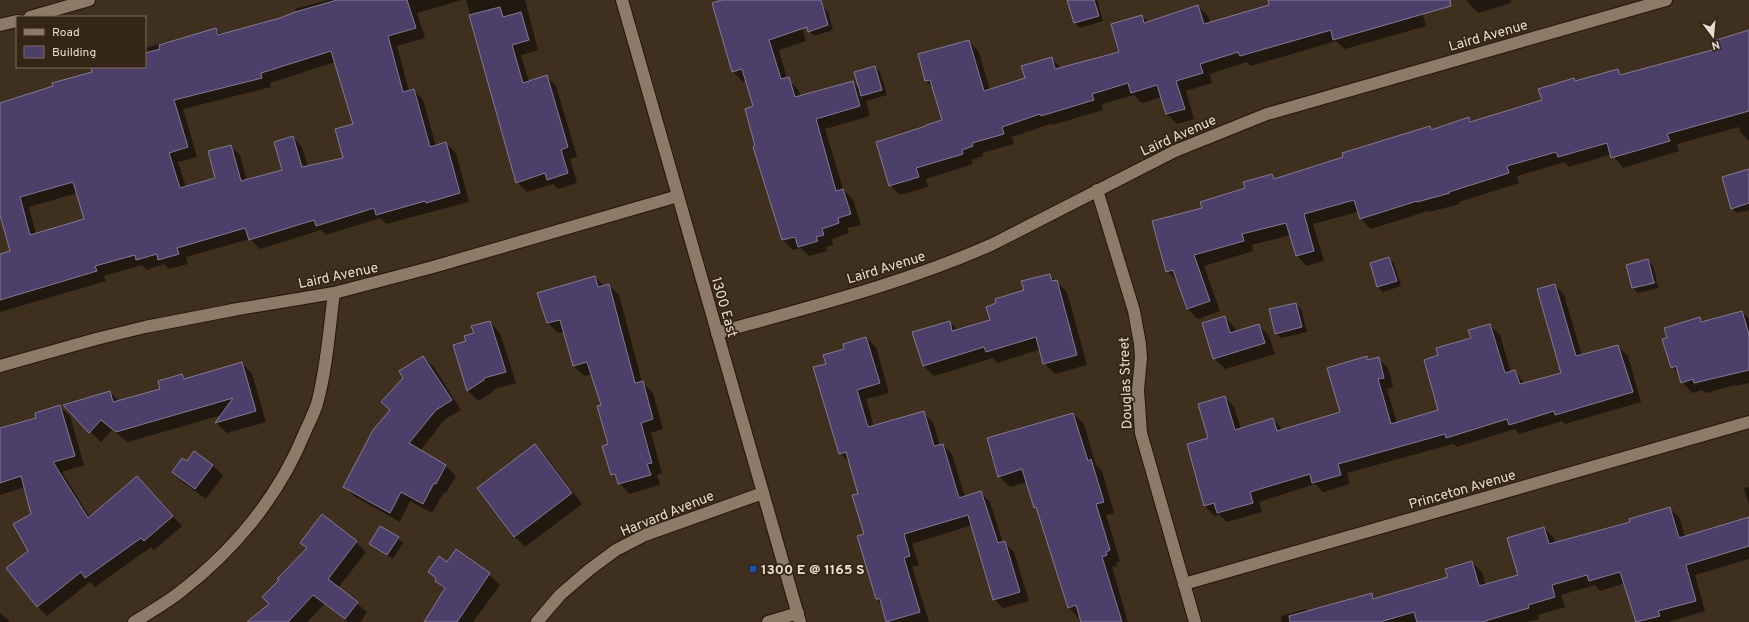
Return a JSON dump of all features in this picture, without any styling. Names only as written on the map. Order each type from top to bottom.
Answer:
[{"type":"street","points":[[33,16],[89,0]]},
{"type":"street","name":"1300 East","points":[[622,0],[799,617]]},
{"type":"street","name":"Laird Avenue","points":[[717,333],[944,265],[993,244],[1175,151],[1267,114],[1666,0]]},
{"type":"street","points":[[0,26],[16,21]]},
{"type":"street","name":"Douglas Street","points":[[1097,190],[1134,311],[1141,351],[1138,390],[1141,433],[1195,622]]},
{"type":"street","name":"Laird Avenue","points":[[0,366],[145,327],[230,310],[334,293],[433,267],[678,196]]},
{"type":"street","points":[[134,622],[179,593],[210,567],[237,539],[262,508],[284,476],[302,441],[316,406],[325,370],[334,293]]},
{"type":"street","name":"Princeton Avenue","points":[[1184,584],[1749,422]]},
{"type":"street","name":"Harvard Avenue","points":[[537,622],[560,594],[616,550],[646,534],[763,493]]},
{"type":"street","points":[[768,622],[799,617]]},
{"type":"building","points":[[337,0],[407,0],[416,28],[388,36],[403,92],[414,89],[430,147],[446,142],[460,193],[376,215],[374,208],[316,226],[314,220],[249,240],[245,228],[177,248],[179,254],[158,260],[157,254],[136,260],[135,255],[95,266],[97,271],[0,300],[0,254],[10,251],[0,215],[0,103],[53,86],[52,83],[92,72],[91,68],[146,68],[146,53],[160,49],[159,45],[216,28],[218,35],[280,18],[295,12]],"holes":[[[331,51],[353,124],[335,129],[343,158],[302,167],[293,136],[274,142],[282,170],[241,181],[231,145],[208,151],[215,178],[180,188],[169,153],[188,147],[174,100],[262,78],[261,73]],[[73,182],[84,219],[30,235],[20,197]]]},
{"type":"building","points":[[722,0],[821,0],[828,25],[808,32],[807,27],[769,40],[781,79],[789,77],[795,97],[853,81],[860,106],[816,119],[836,191],[843,189],[851,214],[838,218],[839,223],[822,229],[824,235],[816,237],[818,241],[798,247],[795,237],[782,240],[753,147],[755,146],[745,109],[753,106],[742,69],[732,72],[712,3]]},
{"type":"building","points":[[1067,0],[1094,0],[1099,16],[1074,23]]},
{"type":"building","points":[[1268,0],[1450,0],[1451,6],[1333,40],[1331,30],[1240,56],[1238,52],[1200,64],[1203,73],[1176,81],[1185,109],[1166,114],[1157,85],[1131,93],[1128,83],[1092,94],[1094,100],[1041,116],[1040,114],[1002,127],[1004,134],[972,143],[973,146],[962,150],[963,154],[916,168],[919,177],[889,186],[876,142],[942,120],[930,80],[925,81],[918,54],[969,40],[984,91],[1025,78],[1021,66],[1052,57],[1055,69],[1119,52],[1111,24],[1142,15],[1144,23],[1198,5],[1204,24],[1269,5]]},
{"type":"building","points":[[500,7],[503,17],[521,12],[529,40],[512,45],[523,83],[547,75],[568,147],[561,150],[568,173],[547,180],[545,173],[516,183],[469,15]]},
{"type":"building","points":[[1749,30],[1749,111],[1667,134],[1670,141],[1611,158],[1607,143],[1558,157],[1556,152],[1507,166],[1509,173],[1449,192],[1450,193],[1417,201],[1360,219],[1354,200],[1304,214],[1314,251],[1296,256],[1286,223],[1242,234],[1244,241],[1194,255],[1210,301],[1187,309],[1173,270],[1166,272],[1152,221],[1202,208],[1200,202],[1245,188],[1243,182],[1272,174],[1274,179],[1343,157],[1342,153],[1430,126],[1431,130],[1469,117],[1470,122],[1542,100],[1538,89],[1574,78],[1575,81],[1618,69],[1620,75],[1716,49],[1713,41]]},
{"type":"building","points":[[875,66],[882,90],[861,96],[854,72]]},
{"type":"building","points":[[1749,169],[1749,203],[1731,209],[1722,177]]},
{"type":"building","points":[[1389,257],[1397,281],[1377,287],[1370,263]]},
{"type":"building","points":[[1648,259],[1654,283],[1632,288],[1626,265]]},
{"type":"building","points":[[1050,274],[1052,281],[1057,280],[1077,355],[1043,364],[1036,337],[986,352],[984,347],[923,366],[912,332],[950,321],[952,331],[990,320],[986,307],[996,303],[995,299],[1024,290],[1021,281]]},
{"type":"building","points":[[595,276],[598,287],[609,284],[635,383],[643,381],[653,419],[641,423],[652,463],[647,464],[651,475],[618,484],[615,474],[611,475],[602,446],[608,444],[597,406],[601,405],[587,362],[573,366],[560,320],[547,323],[537,293]]},
{"type":"building","points":[[1555,284],[1576,356],[1618,345],[1633,392],[1555,415],[1554,411],[1509,425],[1507,419],[1446,438],[1445,434],[1338,464],[1341,475],[1312,483],[1310,474],[1250,492],[1253,503],[1217,513],[1214,503],[1204,506],[1187,444],[1208,438],[1198,404],[1225,396],[1235,430],[1273,418],[1277,431],[1340,412],[1327,368],[1367,356],[1367,360],[1379,357],[1384,378],[1378,379],[1391,424],[1438,410],[1424,360],[1438,355],[1436,348],[1471,338],[1468,330],[1490,324],[1505,373],[1515,370],[1520,384],[1561,373],[1537,289]]},
{"type":"building","points":[[1296,303],[1302,327],[1275,334],[1269,309]]},
{"type":"building","points":[[1742,311],[1749,334],[1749,370],[1694,383],[1693,379],[1681,383],[1676,366],[1671,368],[1662,339],[1667,338],[1664,328],[1700,317],[1701,322]]},
{"type":"building","points":[[1225,316],[1230,333],[1259,324],[1265,343],[1213,359],[1202,323]]},
{"type":"building","points":[[490,321],[506,372],[484,378],[484,380],[467,391],[453,345],[466,341],[464,336],[474,333],[471,326]]},
{"type":"building","points":[[866,337],[880,383],[857,390],[868,427],[924,411],[934,446],[943,444],[959,498],[981,491],[998,543],[1005,541],[1020,592],[993,600],[968,515],[904,534],[910,556],[904,558],[920,612],[886,622],[880,599],[876,599],[857,536],[864,534],[852,495],[858,494],[846,452],[839,454],[813,367],[826,364],[823,355],[844,349],[843,344]]},
{"type":"building","points":[[423,356],[452,400],[436,410],[409,443],[446,465],[423,504],[401,492],[390,513],[343,487],[373,430],[390,410],[381,402],[403,378],[399,371]]},
{"type":"building","points":[[242,362],[256,411],[215,423],[233,398],[116,432],[101,420],[89,433],[63,405],[110,391],[113,402],[160,389],[158,381],[182,374],[184,379]]},
{"type":"building","points":[[60,405],[75,456],[53,462],[88,518],[137,476],[173,516],[144,541],[141,538],[85,578],[81,572],[37,607],[6,568],[28,551],[13,524],[31,514],[21,476],[0,483],[0,428],[36,418],[35,413]]},
{"type":"building","points":[[1073,413],[1088,461],[1091,459],[1104,502],[1096,504],[1110,550],[1106,552],[1107,555],[1102,557],[1122,622],[1081,622],[1076,605],[1068,608],[1036,507],[1034,508],[1022,469],[998,477],[987,438]]},
{"type":"building","points":[[535,444],[572,493],[514,537],[477,488]]},
{"type":"building","points":[[194,451],[213,465],[195,489],[172,472],[182,458],[187,461]]},
{"type":"building","points":[[1670,507],[1679,538],[1749,517],[1749,546],[1686,565],[1696,601],[1658,611],[1660,616],[1636,622],[1620,572],[1589,581],[1587,575],[1552,585],[1555,597],[1528,605],[1529,608],[1482,622],[1417,622],[1414,612],[1380,622],[1290,622],[1289,616],[1372,593],[1373,599],[1448,577],[1445,569],[1472,561],[1479,586],[1518,575],[1507,538],[1544,527],[1549,544],[1630,522],[1629,519]]},
{"type":"building","points":[[322,514],[357,541],[328,579],[358,602],[345,619],[313,595],[288,622],[247,622],[269,604],[262,597],[307,548],[300,543]]},
{"type":"building","points":[[380,526],[399,537],[387,555],[369,544]]},
{"type":"building","points":[[456,549],[490,573],[457,622],[424,622],[445,588],[435,581],[436,578],[428,572],[439,556],[447,562]]},
{"type":"place","name":"1300 E @ 1165 S","points":[[753,569]]}]
